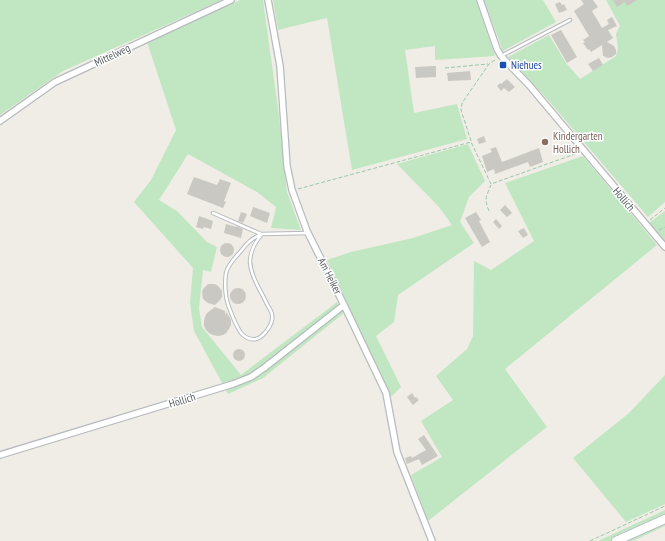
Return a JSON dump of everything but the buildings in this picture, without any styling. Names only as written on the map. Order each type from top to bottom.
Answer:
[{"type":"main road","points":[[616,541],[665,519]]},
{"type":"street","name":"Mittelweg","points":[[0,121],[55,82],[231,0]]},
{"type":"street","name":"Am Heiker","points":[[268,0],[280,66],[287,166],[292,190],[308,233],[386,393],[398,452],[432,541]]},
{"type":"street","points":[[480,0],[497,49],[501,56]]},
{"type":"street","name":"Hollich","points":[[501,56],[529,85],[665,247]]},
{"type":"street","name":"Hollich","points":[[0,455],[251,378],[344,305]]},
{"type":"lane","points":[[501,56],[570,20]]},
{"type":"lane","points":[[213,213],[262,234]]},
{"type":"lane","points":[[262,234],[252,251],[250,261],[254,279],[273,316],[270,326],[263,336],[256,339],[248,338],[242,334],[236,323],[226,296],[226,272],[232,260],[254,237],[262,234],[308,233]]},
{"type":"path","points":[[489,211],[486,196],[491,184],[471,142],[461,110],[462,103],[489,64],[501,56]]},
{"type":"path","points":[[445,68],[489,64]]},
{"type":"path","points":[[292,190],[471,142]]},
{"type":"path","points":[[491,184],[584,151]]},
{"type":"path","points":[[645,224],[665,208]]},
{"type":"path","points":[[654,234],[665,227]]},
{"type":"path","points":[[590,541],[665,506]]},
{"type":"green space","points":[[0,0],[222,0],[63,71],[0,115]]},
{"type":"green space","points":[[240,0],[263,0],[279,116],[287,192],[301,230],[271,228],[276,207],[257,192],[188,154],[159,200],[177,211],[207,242],[217,247],[211,272],[203,270],[199,308],[202,327],[241,375],[337,302],[344,313],[263,378],[228,394],[194,331],[190,303],[193,268],[134,202],[151,180],[176,130],[147,42]]},
{"type":"green space","points":[[273,0],[476,0],[495,56],[435,60],[435,46],[405,50],[414,113],[457,104],[467,139],[352,170],[327,18],[278,30]]},
{"type":"green space","points":[[484,0],[543,0],[556,22],[503,51]]},
{"type":"green space","points":[[606,0],[665,0],[665,202],[648,217],[548,100],[508,57],[549,35],[566,63],[580,79],[616,56],[618,48],[616,34],[620,26]]},
{"type":"green space","points":[[468,144],[485,181],[469,197],[460,222],[474,243],[398,295],[394,322],[376,336],[401,387],[391,397],[327,260],[351,252],[413,238],[452,225],[439,207],[397,164]]},
{"type":"green space","points":[[583,156],[657,245],[505,369],[547,427],[428,521],[411,475],[442,457],[421,421],[453,400],[436,376],[467,349],[473,336],[474,261],[491,270],[534,241],[505,183]]},
{"type":"green space","points":[[665,211],[665,242],[649,223]]},
{"type":"green space","points":[[665,375],[665,504],[626,522],[573,458],[629,413]]},
{"type":"green space","points":[[665,510],[665,526],[633,541],[598,541]]},
{"type":"place","name":"Niehues","points":[[503,65]]},
{"type":"place","name":"Kindergarten Hollich","points":[[545,142]]}]
